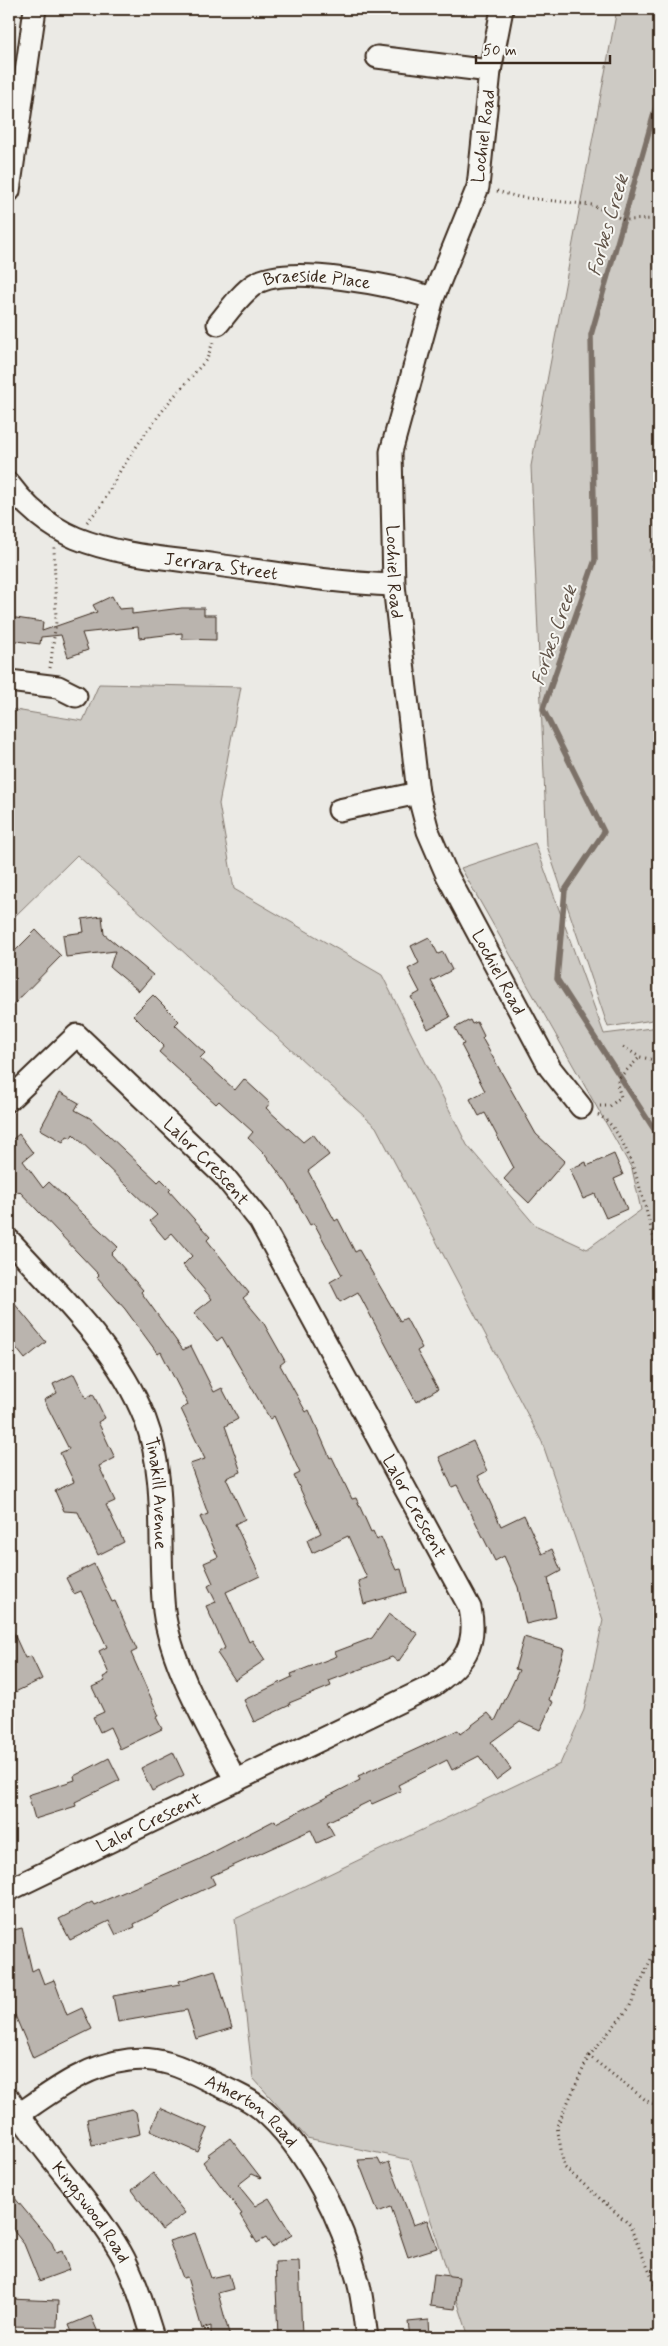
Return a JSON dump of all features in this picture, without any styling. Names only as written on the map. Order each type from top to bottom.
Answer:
[{"type":"street","points":[[9,191],[35,9]]},
{"type":"street","name":"Lochiel Road","points":[[502,9],[490,71],[478,187],[433,298],[391,452],[394,585],[418,794],[428,831],[447,875],[550,1068],[581,1107]]},
{"type":"street","points":[[377,58],[490,71]]},
{"type":"street","name":"Braeside Place","points":[[218,324],[243,294],[255,284],[264,280],[291,275],[308,275],[402,289],[433,298]]},
{"type":"street","name":"Jerrara Street","points":[[9,484],[26,504],[54,526],[76,538],[119,551],[340,581],[394,585]]},
{"type":"street","points":[[9,681],[58,687],[76,696]]},
{"type":"street","points":[[340,810],[418,794]]},
{"type":"street","name":"Lalor Crescent","points":[[9,1100],[77,1034],[224,1176],[260,1221],[470,1608],[474,1634],[461,1662],[451,1674],[409,1699],[9,1890]]},
{"type":"street","name":"Tinakill Avenue","points":[[9,1240],[102,1344],[119,1366],[146,1421],[158,1486],[164,1610],[169,1636],[202,1715],[236,1781]]},
{"type":"street","name":"Atherton Road","points":[[14,2107],[82,2073],[129,2060],[150,2059],[175,2064],[260,2108],[277,2124],[300,2153],[317,2180],[332,2212],[358,2281],[367,2337]]},
{"type":"street","name":"Kingswood Road","points":[[14,2107],[121,2252],[152,2337]]},
{"type":"path","points":[[478,187],[518,197],[592,205],[624,220],[659,219]]},
{"type":"path","points":[[46,686],[56,622],[54,526],[82,528],[100,506],[120,471],[145,434],[170,401],[207,359],[218,324]]},
{"type":"path","points":[[623,1047],[640,1057],[659,1061]]},
{"type":"path","points":[[610,1106],[621,1097],[617,1084],[620,1077],[640,1057]]},
{"type":"path","points":[[581,1107],[607,1120],[633,1165],[659,1255]]},
{"type":"path","points":[[659,1941],[629,2008],[589,2056],[557,2126],[564,2167],[629,2224],[659,2294]]},
{"type":"path","points":[[589,2056],[646,2100],[659,2106]]},
{"type":"shaded area","points":[[617,9],[659,9],[659,549],[650,549],[659,612],[659,1019],[608,1027],[547,846],[531,466]]},
{"type":"shaded area","points":[[99,684],[241,687],[219,804],[234,889],[382,975],[467,1145],[535,1225],[587,1249],[641,1210],[632,1169],[461,868],[535,843],[604,1034],[659,1027],[659,2337],[469,2337],[411,2160],[307,2138],[253,2078],[235,1919],[560,1764],[584,1710],[603,1620],[542,1442],[376,1127],[77,855],[9,922],[9,709],[83,721]]},
{"type":"building","points":[[112,596],[119,609],[132,608],[132,614],[182,608],[204,608],[204,615],[216,615],[216,640],[182,639],[182,633],[139,638],[138,627],[82,633],[88,650],[68,657],[61,635],[41,637],[40,644],[9,640],[9,617],[43,622],[42,631],[97,612],[93,605]]},
{"type":"building","points":[[102,916],[104,934],[153,975],[139,991],[110,967],[115,951],[66,957],[63,935],[84,932],[82,919]]},
{"type":"building","points":[[36,930],[61,956],[9,1009],[9,957]]},
{"type":"building","points":[[429,937],[438,954],[443,952],[452,970],[431,981],[450,1017],[428,1029],[411,997],[420,992],[408,969],[419,963],[411,946]]},
{"type":"building","points":[[153,995],[179,1021],[175,1025],[205,1053],[200,1058],[235,1090],[244,1079],[270,1103],[266,1108],[303,1142],[313,1134],[329,1155],[308,1171],[335,1221],[338,1219],[355,1252],[359,1250],[400,1321],[406,1318],[422,1348],[417,1351],[438,1389],[416,1402],[358,1292],[340,1302],[330,1282],[342,1275],[314,1223],[310,1225],[288,1185],[265,1154],[248,1138],[253,1132],[219,1101],[216,1104],[159,1052],[164,1046],[133,1015]]},
{"type":"building","points":[[470,1020],[472,1024],[477,1022],[484,1036],[482,1038],[536,1134],[565,1161],[529,1203],[504,1179],[514,1168],[485,1113],[479,1116],[470,1099],[485,1091],[461,1045],[464,1044],[455,1028]]},
{"type":"building","points":[[60,1092],[79,1103],[75,1110],[90,1118],[158,1182],[161,1179],[171,1189],[169,1191],[210,1237],[207,1240],[249,1293],[243,1298],[263,1322],[285,1361],[280,1365],[306,1412],[309,1410],[330,1458],[332,1457],[352,1499],[356,1498],[371,1532],[373,1531],[377,1540],[381,1537],[396,1570],[401,1569],[407,1592],[364,1604],[358,1581],[367,1578],[348,1536],[312,1553],[307,1540],[321,1533],[294,1476],[300,1473],[274,1416],[270,1419],[222,1337],[217,1341],[194,1313],[212,1299],[183,1265],[192,1256],[172,1233],[165,1239],[150,1221],[157,1215],[73,1134],[71,1138],[67,1136],[63,1142],[40,1129]]},
{"type":"building","points":[[19,1134],[33,1153],[23,1161],[43,1188],[49,1182],[118,1247],[111,1254],[143,1290],[141,1292],[183,1350],[191,1346],[214,1392],[222,1388],[238,1419],[225,1426],[241,1472],[226,1478],[245,1519],[235,1524],[260,1576],[226,1592],[249,1642],[252,1640],[265,1660],[235,1680],[217,1653],[225,1648],[206,1606],[216,1602],[208,1586],[213,1583],[204,1563],[218,1557],[200,1517],[208,1514],[190,1464],[205,1459],[181,1409],[188,1405],[161,1352],[158,1354],[125,1309],[97,1277],[99,1275],[19,1191],[15,1194],[9,1185],[9,1142]]},
{"type":"building","points":[[614,1154],[623,1175],[614,1179],[627,1209],[606,1218],[595,1194],[583,1199],[570,1169],[586,1162],[587,1166]]},
{"type":"building","points":[[9,1297],[46,1342],[25,1359],[9,1339]]},
{"type":"building","points":[[74,1374],[86,1398],[93,1394],[105,1418],[98,1422],[115,1458],[99,1466],[115,1501],[106,1505],[124,1542],[98,1555],[78,1512],[64,1511],[55,1491],[74,1482],[60,1453],[69,1449],[44,1400],[57,1393],[53,1384]]},
{"type":"building","points":[[473,1441],[487,1471],[478,1476],[501,1526],[524,1515],[542,1554],[552,1549],[561,1571],[548,1578],[556,1617],[526,1624],[518,1587],[504,1556],[495,1561],[457,1485],[452,1487],[439,1457]]},
{"type":"building","points":[[94,1564],[112,1602],[115,1601],[137,1650],[131,1653],[159,1716],[156,1717],[162,1729],[120,1749],[110,1727],[100,1732],[93,1717],[104,1712],[92,1687],[105,1681],[103,1677],[109,1674],[99,1651],[107,1647],[81,1591],[74,1594],[66,1578]]},
{"type":"building","points":[[389,1614],[418,1634],[398,1662],[392,1657],[329,1681],[331,1686],[289,1703],[290,1705],[254,1722],[244,1700],[292,1677],[291,1674],[337,1656],[335,1652],[372,1638]]},
{"type":"building","points":[[9,1623],[25,1658],[31,1656],[42,1679],[9,1695]]},
{"type":"building","points":[[524,1637],[564,1649],[549,1700],[553,1702],[540,1730],[520,1721],[491,1742],[511,1769],[496,1780],[479,1756],[452,1770],[447,1760],[398,1785],[401,1791],[372,1804],[370,1801],[327,1822],[334,1835],[317,1843],[311,1830],[211,1876],[215,1884],[134,1924],[135,1927],[116,1935],[109,1921],[70,1940],[59,1919],[92,1902],[94,1905],[198,1860],[275,1820],[276,1823],[360,1780],[358,1776],[458,1730],[460,1734],[488,1713],[495,1721],[519,1670],[515,1669]]},
{"type":"building","points":[[173,1752],[184,1775],[152,1791],[141,1768]]},
{"type":"building","points":[[109,1758],[120,1780],[75,1802],[76,1806],[35,1819],[28,1795],[75,1780],[74,1776]]},
{"type":"building","points":[[22,1928],[32,1971],[38,1968],[44,1984],[54,1980],[67,2015],[82,2008],[92,2029],[33,2058],[9,2001],[9,1931]]},
{"type":"building","points":[[215,1970],[232,2028],[196,2039],[187,2010],[118,2022],[113,1996],[180,1984],[179,1981]]},
{"type":"building","points":[[160,2108],[208,2129],[198,2152],[150,2131]]},
{"type":"building","points":[[132,2109],[136,2112],[140,2134],[92,2145],[87,2119]]},
{"type":"building","points":[[230,2138],[261,2178],[252,2174],[238,2185],[255,2206],[269,2198],[292,2235],[272,2247],[266,2238],[257,2243],[240,2215],[242,2214],[203,2162],[210,2156],[207,2155]]},
{"type":"building","points":[[378,2159],[381,2165],[389,2162],[413,2225],[427,2220],[437,2248],[408,2257],[391,2207],[378,2212],[358,2160]]},
{"type":"building","points":[[153,2173],[185,2213],[162,2230],[132,2190]]},
{"type":"building","points":[[9,2191],[52,2243],[56,2253],[62,2251],[69,2270],[39,2281],[24,2244],[9,2225]]},
{"type":"building","points":[[195,2233],[211,2278],[229,2274],[233,2289],[218,2293],[230,2337],[211,2337],[211,2326],[202,2329],[187,2277],[183,2278],[169,2241]]},
{"type":"building","points":[[299,2261],[302,2337],[278,2337],[275,2262]]},
{"type":"building","points":[[434,2274],[459,2277],[455,2309],[430,2306]]},
{"type":"building","points":[[9,2299],[58,2301],[57,2327],[9,2326]]},
{"type":"building","points":[[91,2316],[100,2337],[74,2337],[69,2325]]},
{"type":"building","points":[[429,2320],[430,2337],[410,2337],[408,2322]]},
{"type":"waterway","name":"Forbes Creek","points":[[659,96],[591,335],[595,560],[543,709],[604,832],[565,890],[557,979],[659,1137]]}]
